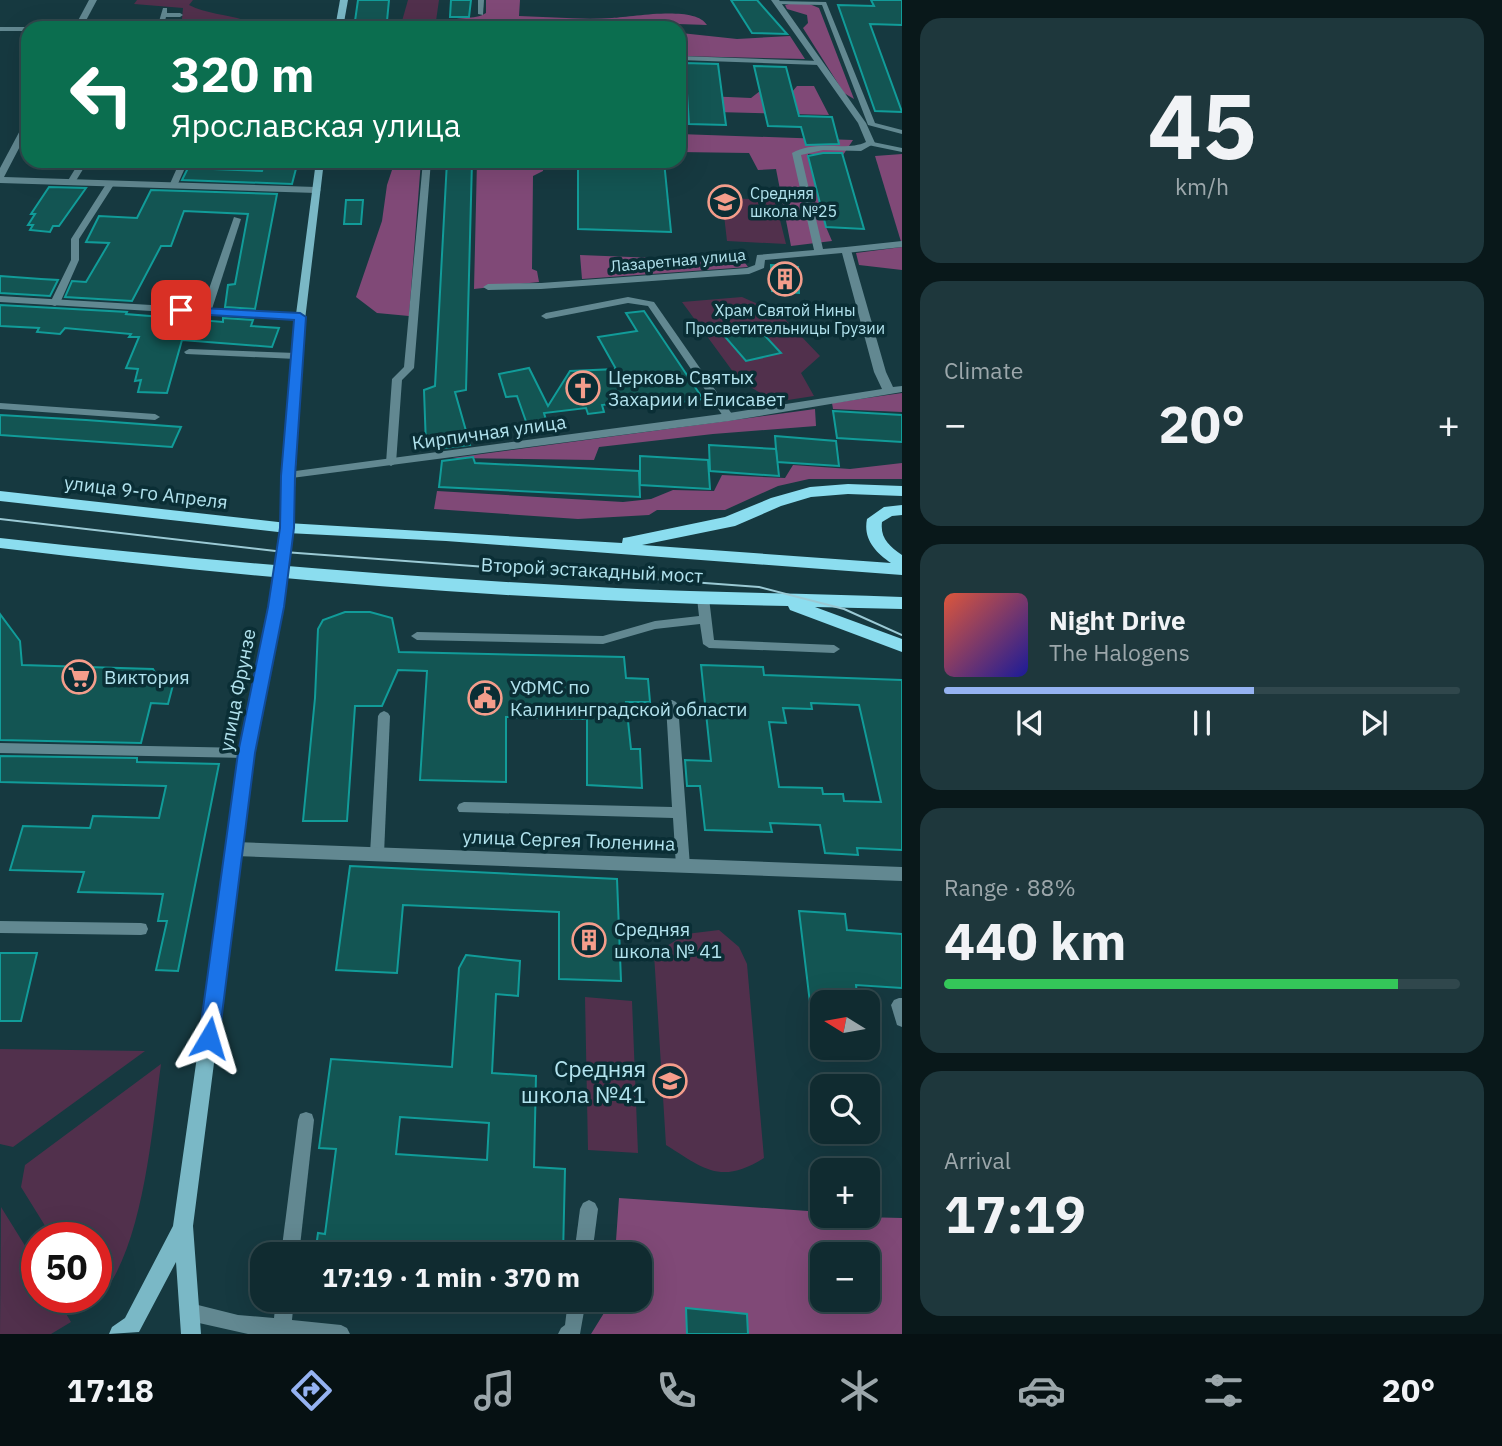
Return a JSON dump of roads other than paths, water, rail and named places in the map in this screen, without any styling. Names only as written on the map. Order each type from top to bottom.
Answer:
[{"type":"main road","points":[[340,21],[344,0]]},
{"type":"main road","name":"улица Фрунзе","points":[[191,1334],[183,1226],[247,753],[287,528],[296,356],[319,168]]},
{"type":"main road","points":[[601,546],[667,536],[729,522],[776,502],[810,492],[848,489],[902,491]]},
{"type":"main road","name":"улица 9-го Апреля","points":[[0,496],[287,528]]},
{"type":"main road","points":[[902,510],[889,511],[875,519],[872,530],[875,539],[902,562]]},
{"type":"main road","name":"Второй эстакадный мост","points":[[287,528],[601,546],[902,569]]},
{"type":"main road","points":[[4,544],[281,572]]},
{"type":"main road","name":"Второй эстакадный мост","points":[[281,572],[703,598],[902,603]]},
{"type":"main road","points":[[779,601],[842,621],[902,646]]},
{"type":"main road","name":"улица Фрунзе","points":[[119,1334],[132,1325],[183,1226]]},
{"type":"street","points":[[82,21],[93,0]]},
{"type":"street","points":[[776,1],[862,123],[871,143],[861,148],[823,147],[796,153],[820,252]]},
{"type":"street","points":[[0,40],[3,29],[21,29]]},
{"type":"street","points":[[21,137],[0,178],[316,190]]},
{"type":"street","points":[[846,250],[880,372],[896,390]]},
{"type":"street","name":"Лазаретная улица","points":[[488,287],[541,286],[749,271],[760,266],[760,257],[846,250]]},
{"type":"street","points":[[0,299],[300,317]]},
{"type":"street","name":"Кирпичная улица","points":[[288,476],[729,417],[896,390]]},
{"type":"street","name":"улица Сергея Тюленина","points":[[235,849],[902,874]]},
{"type":"lane","points":[[481,0],[481,14]]},
{"type":"lane","points":[[776,1],[824,4],[872,125]]},
{"type":"lane","points":[[162,21],[164,12],[180,15]]},
{"type":"lane","points":[[686,58],[819,63]]},
{"type":"lane","points":[[862,123],[902,132]]},
{"type":"lane","points":[[871,143],[902,150]]},
{"type":"lane","points":[[71,182],[80,168]]},
{"type":"lane","points":[[173,186],[181,168]]},
{"type":"lane","points":[[391,463],[397,379],[409,368],[426,168]]},
{"type":"lane","points":[[55,303],[75,260],[75,239],[111,183]]},
{"type":"lane","points":[[206,312],[237,219]]},
{"type":"lane","name":"Лазаретная улица","points":[[846,250],[902,244]]},
{"type":"lane","points":[[546,316],[628,300],[651,303],[729,417]]},
{"type":"lane","points":[[189,352],[296,356]]},
{"type":"lane","points":[[0,406],[155,416]]},
{"type":"lane","points":[[703,598],[709,644],[834,649]]},
{"type":"lane","points":[[417,636],[603,640],[656,625],[706,619]]},
{"type":"lane","points":[[672,705],[683,866]]},
{"type":"lane","points":[[377,854],[384,716]]},
{"type":"lane","points":[[0,748],[247,753]]},
{"type":"lane","points":[[464,808],[679,813]]},
{"type":"lane","points":[[0,927],[141,929]]},
{"type":"lane","points":[[902,1006],[899,1005],[902,1020]]},
{"type":"lane","points":[[292,1242],[306,1120]]},
{"type":"lane","points":[[585,1242],[589,1209]]},
{"type":"lane","points":[[190,1312],[237,1324],[341,1334]]},
{"type":"lane","points":[[282,1329],[284,1312]]},
{"type":"lane","points":[[567,1334],[573,1330],[575,1312]]},
{"type":"tram line","points":[[0,519],[284,552],[759,587],[844,609],[902,635]]},
{"type":"place","name":"Средняя школа №25","points":[[725,202]]},
{"type":"place","name":"Храм Святой Нины Просветительницы Грузии","points":[[785,279]]},
{"type":"place","name":"Церковь Святых Захарии и Елисавет","points":[[583,388]]},
{"type":"place","name":"Виктория","points":[[79,677]]},
{"type":"place","name":"УФМС по Калининградской области","points":[[485,698]]},
{"type":"place","name":"Средняя школа № 41","points":[[589,940]]},
{"type":"place","name":"Средняя школа №41","points":[[670,1081]]}]
